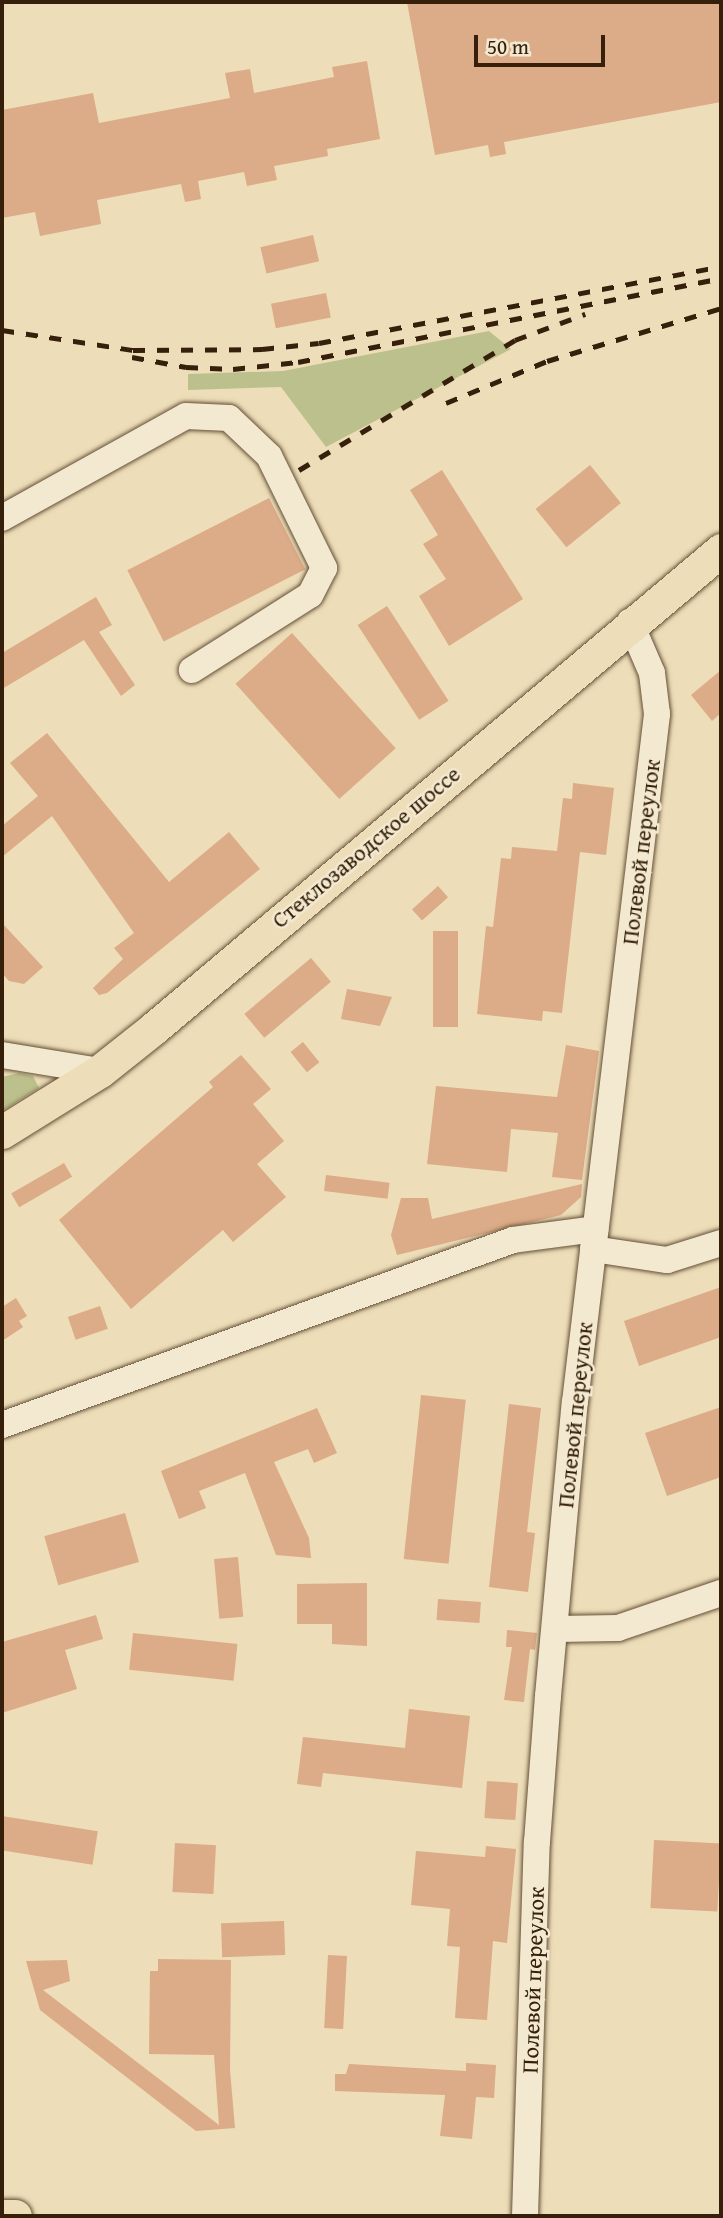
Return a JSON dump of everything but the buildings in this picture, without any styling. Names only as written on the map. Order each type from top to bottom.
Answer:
[{"type":"main road","name":"Стеклозаводское шоссе","points":[[2,1132],[100,1071],[630,622],[721,550]]},
{"type":"main road","points":[[2,2216],[15,2216]]},
{"type":"street","points":[[2,518],[186,416],[229,418],[269,456],[324,568],[310,595],[192,670]]},
{"type":"street","name":"Полевой переулок","points":[[525,2216],[537,1842],[575,1402],[657,714],[652,673],[630,622]]},
{"type":"street","points":[[2,1055],[100,1071]]},
{"type":"street","points":[[2,1425],[513,1240],[594,1239],[667,1260],[721,1243]]},
{"type":"street","points":[[556,1629],[618,1628],[721,1593]]},
{"type":"green space","points":[[489,331],[511,349],[326,447],[281,387],[188,390],[188,374],[283,371]]},
{"type":"green space","points":[[19,1073],[33,1076],[39,1088],[2,1111],[2,1077]]},
{"type":"railway","points":[[2,330],[133,350],[262,349],[319,343],[721,266]]},
{"type":"railway","points":[[132,357],[186,367],[233,369],[298,362],[721,278]]},
{"type":"railway","points":[[446,403],[547,361],[721,308]]},
{"type":"railway","points":[[299,470],[515,340],[585,314]]}]
